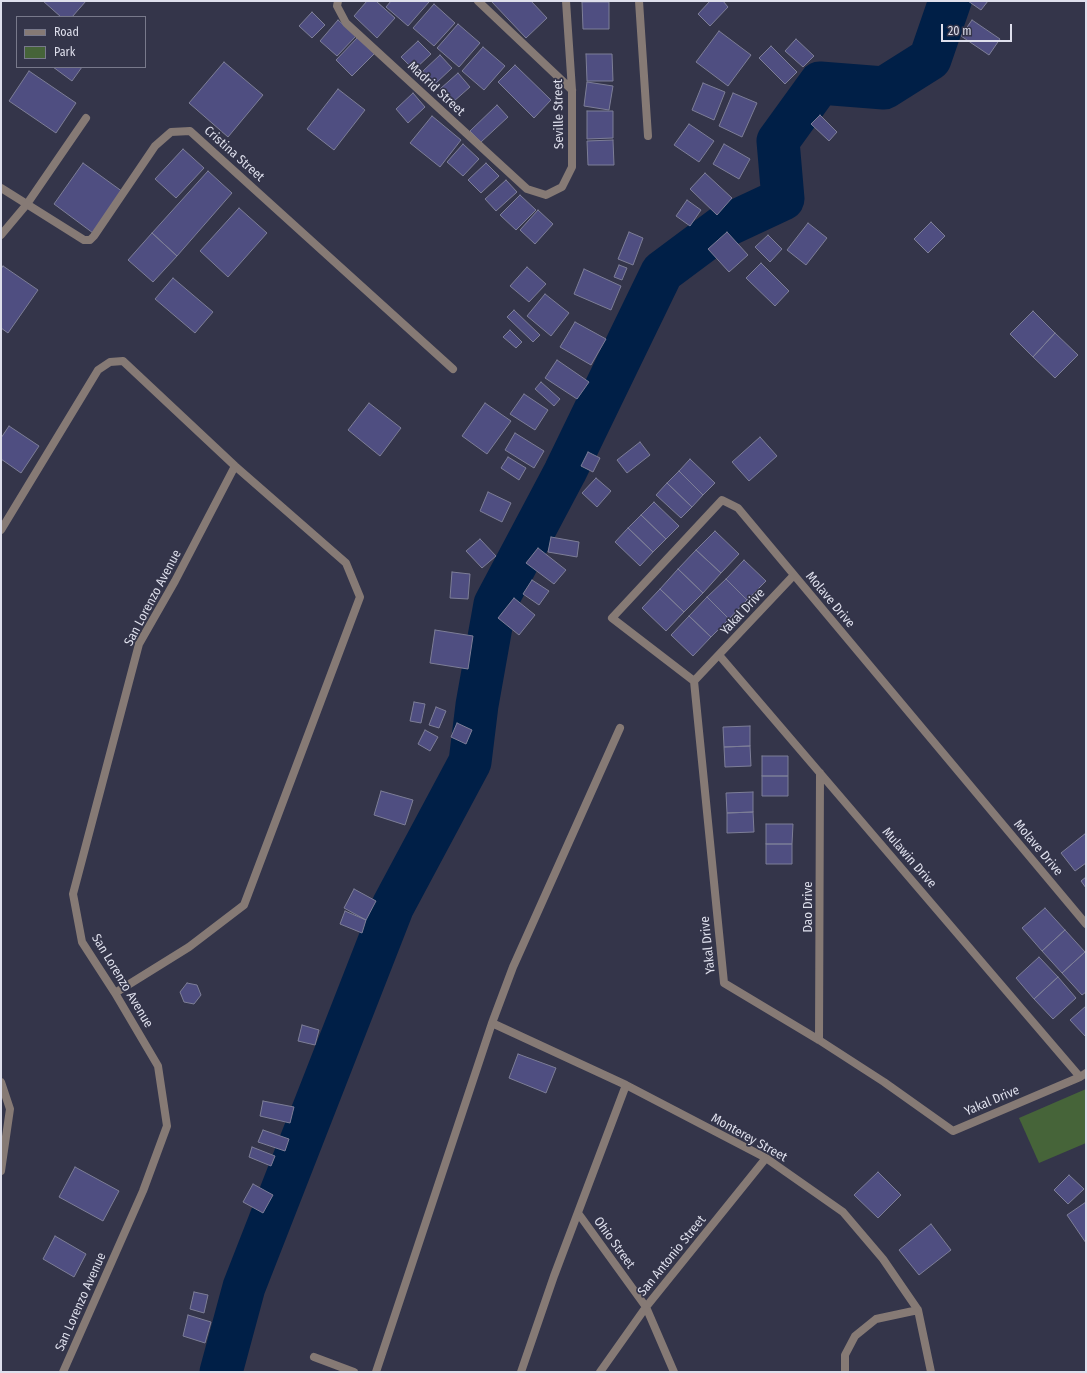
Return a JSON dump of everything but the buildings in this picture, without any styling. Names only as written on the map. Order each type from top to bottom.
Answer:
[{"type":"street","name":"Madrid Street","points":[[338,1],[338,6],[346,23],[527,189]]},
{"type":"street","points":[[478,1],[572,90]]},
{"type":"street","name":"Seville Street","points":[[527,189],[546,195],[562,187],[572,168],[572,90],[566,1]]},
{"type":"street","points":[[639,1],[648,136]]},
{"type":"street","points":[[1,235],[27,204],[86,118]]},
{"type":"street","name":"Cristina Street","points":[[1,188],[84,240],[90,240],[155,146],[170,132],[190,132],[453,369]]},
{"type":"street","points":[[1,530],[98,370],[110,362],[123,361],[235,466],[346,563],[360,597],[244,905],[189,947],[115,993]]},
{"type":"street","name":"San Lorenzo Avenue","points":[[63,1372],[143,1191],[167,1126],[158,1066],[115,993],[82,942],[73,894],[139,644],[175,581],[235,466]]},
{"type":"street","name":"Molave Drive","points":[[694,681],[612,618],[722,500],[738,508],[1086,924]]},
{"type":"street","name":"Yakal Drive","points":[[794,575],[694,681],[724,983],[819,1040],[884,1082],[953,1131],[1083,1075]]},
{"type":"street","name":"Mulawin Drive","points":[[719,655],[1083,1075]]},
{"type":"street","points":[[376,1372],[492,1024],[513,968],[620,728]]},
{"type":"street","name":"Dao Drive","points":[[819,1040],[820,773]]},
{"type":"street","name":"Monterey Street","points":[[492,1024],[626,1085],[766,1158],[843,1212],[883,1259],[918,1310],[931,1372]]},
{"type":"street","points":[[1,1082],[10,1109],[1,1171]]},
{"type":"street","points":[[522,1372],[554,1276],[626,1085]]},
{"type":"street","name":"San Antonio Street","points":[[600,1372],[646,1307],[766,1158]]},
{"type":"street","name":"Ohio Street","points":[[578,1213],[646,1307],[674,1372]]},
{"type":"street","points":[[845,1372],[845,1355],[855,1336],[876,1319],[918,1310]]},
{"type":"street","points":[[314,1357],[354,1372]]},
{"type":"green space","points":[[1086,1089],[1086,1143],[1039,1163],[1019,1118]]},
{"type":"waterway","points":[[221,1372],[244,1287],[393,906],[470,762],[477,705],[495,604],[565,472],[662,272],[721,228],[783,199],[778,141],[820,83],[884,88],[930,59],[950,1]]}]
